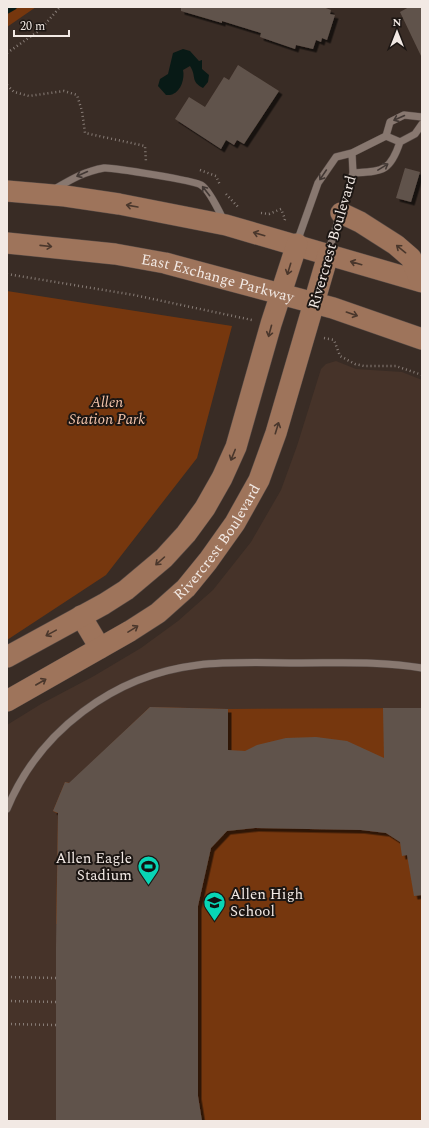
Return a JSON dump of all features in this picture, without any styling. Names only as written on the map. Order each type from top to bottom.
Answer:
[{"type":"street","points":[[7,191],[46,194],[119,204],[226,224],[421,282]]},
{"type":"street","points":[[341,213],[360,222],[396,245],[411,258],[421,282]]},
{"type":"street","name":"East Exchange Parkway","points":[[7,243],[125,256],[165,263],[314,303],[422,338]]},
{"type":"street","name":"Rivercrest Boulevard","points":[[7,657],[104,604],[126,590],[164,558],[194,522],[213,495],[228,468],[236,447],[271,324],[297,244]]},
{"type":"street","name":"Rivercrest Boulevard","points":[[7,702],[145,622],[177,597],[195,579],[208,562],[235,523],[259,480],[271,450],[328,255]]},
{"type":"street","points":[[81,616],[100,648]]},
{"type":"lane","points":[[352,153],[386,136],[390,122],[404,115],[422,117]]},
{"type":"lane","points":[[353,173],[382,170],[394,158],[400,142],[415,134],[422,124]]},
{"type":"lane","points":[[386,136],[400,142]]},
{"type":"lane","name":"Rivercrest Boulevard","points":[[297,244],[318,183],[336,156],[352,153],[353,173],[328,255]]},
{"type":"lane","points":[[46,194],[80,175],[90,171],[107,168],[171,178],[201,185],[210,195],[226,224]]},
{"type":"lane","points":[[7,809],[24,774],[44,748],[62,729],[81,712],[98,700],[130,684],[152,676],[187,667],[224,663],[384,664],[422,668]]},
{"type":"path","points":[[7,53],[40,30],[60,7]]},
{"type":"path","points":[[7,85],[14,92],[29,96],[64,91],[77,95],[82,111],[84,133],[145,146],[146,162],[153,163]]},
{"type":"path","points":[[197,169],[204,170],[216,176],[221,187]]},
{"type":"path","points":[[224,192],[241,210]]},
{"type":"path","points":[[255,212],[269,214],[281,209]]},
{"type":"path","points":[[7,274],[134,295],[255,321]]},
{"type":"path","points":[[325,338],[334,340],[340,356],[355,364],[364,366],[396,366],[422,375]]},
{"type":"path","points":[[7,977],[56,978]]},
{"type":"path","points":[[7,1001],[56,1002]]},
{"type":"path","points":[[7,1024],[56,1025]]},
{"type":"shaded area","points":[[183,49],[190,51],[199,61],[202,60],[202,69],[209,75],[208,82],[203,88],[196,83],[190,66],[183,70],[183,80],[178,90],[173,94],[166,95],[158,86],[160,79],[168,74],[173,53]]},
{"type":"shaded area","name":"Allen High School","points":[[336,361],[356,369],[402,372],[422,380],[422,1121],[7,1121],[7,725],[41,704],[94,676],[141,648],[178,621],[213,590],[251,542],[281,490],[297,446],[321,369],[326,364]]},
{"type":"green space","points":[[7,7],[36,7],[7,27]]},
{"type":"green space","name":"Allen Station Park","points":[[7,291],[232,326],[197,458],[106,575],[7,640]]},
{"type":"green space","name":"Allen Eagle Stadium","points":[[150,707],[228,709],[422,708],[422,1121],[56,1121],[56,1090],[77,1081],[56,1081],[56,948],[77,948],[77,924],[56,924],[58,814],[53,811],[65,782],[70,783]]},
{"type":"building","points":[[181,7],[323,7],[331,10],[330,14],[335,15],[327,40],[322,38],[321,42],[316,40],[313,49],[296,45],[295,49],[260,37],[261,33],[222,21],[222,23],[181,11]]},
{"type":"building","points":[[409,7],[422,7],[422,58],[400,12]]},
{"type":"building","points":[[238,65],[279,91],[244,144],[237,140],[234,145],[226,140],[221,149],[175,119],[189,97],[205,107],[224,77],[229,80]]},
{"type":"building","points":[[405,168],[420,172],[411,202],[396,198]]},
{"type":"building","name":"Allen Eagle Stadium","points":[[150,707],[228,709],[228,750],[245,751],[257,745],[286,738],[316,737],[347,741],[384,758],[383,708],[422,708],[422,895],[414,896],[407,855],[402,856],[400,842],[386,833],[361,830],[255,828],[227,831],[211,848],[198,906],[198,1096],[202,1121],[56,1121],[58,813],[53,811],[65,782],[69,783]]},
{"type":"waterway","points":[[7,11],[14,7]]},
{"type":"place","name":"Allen Eagle Stadium","points":[[148,886]]},
{"type":"place","name":"Allen High School","points":[[214,922]]}]
